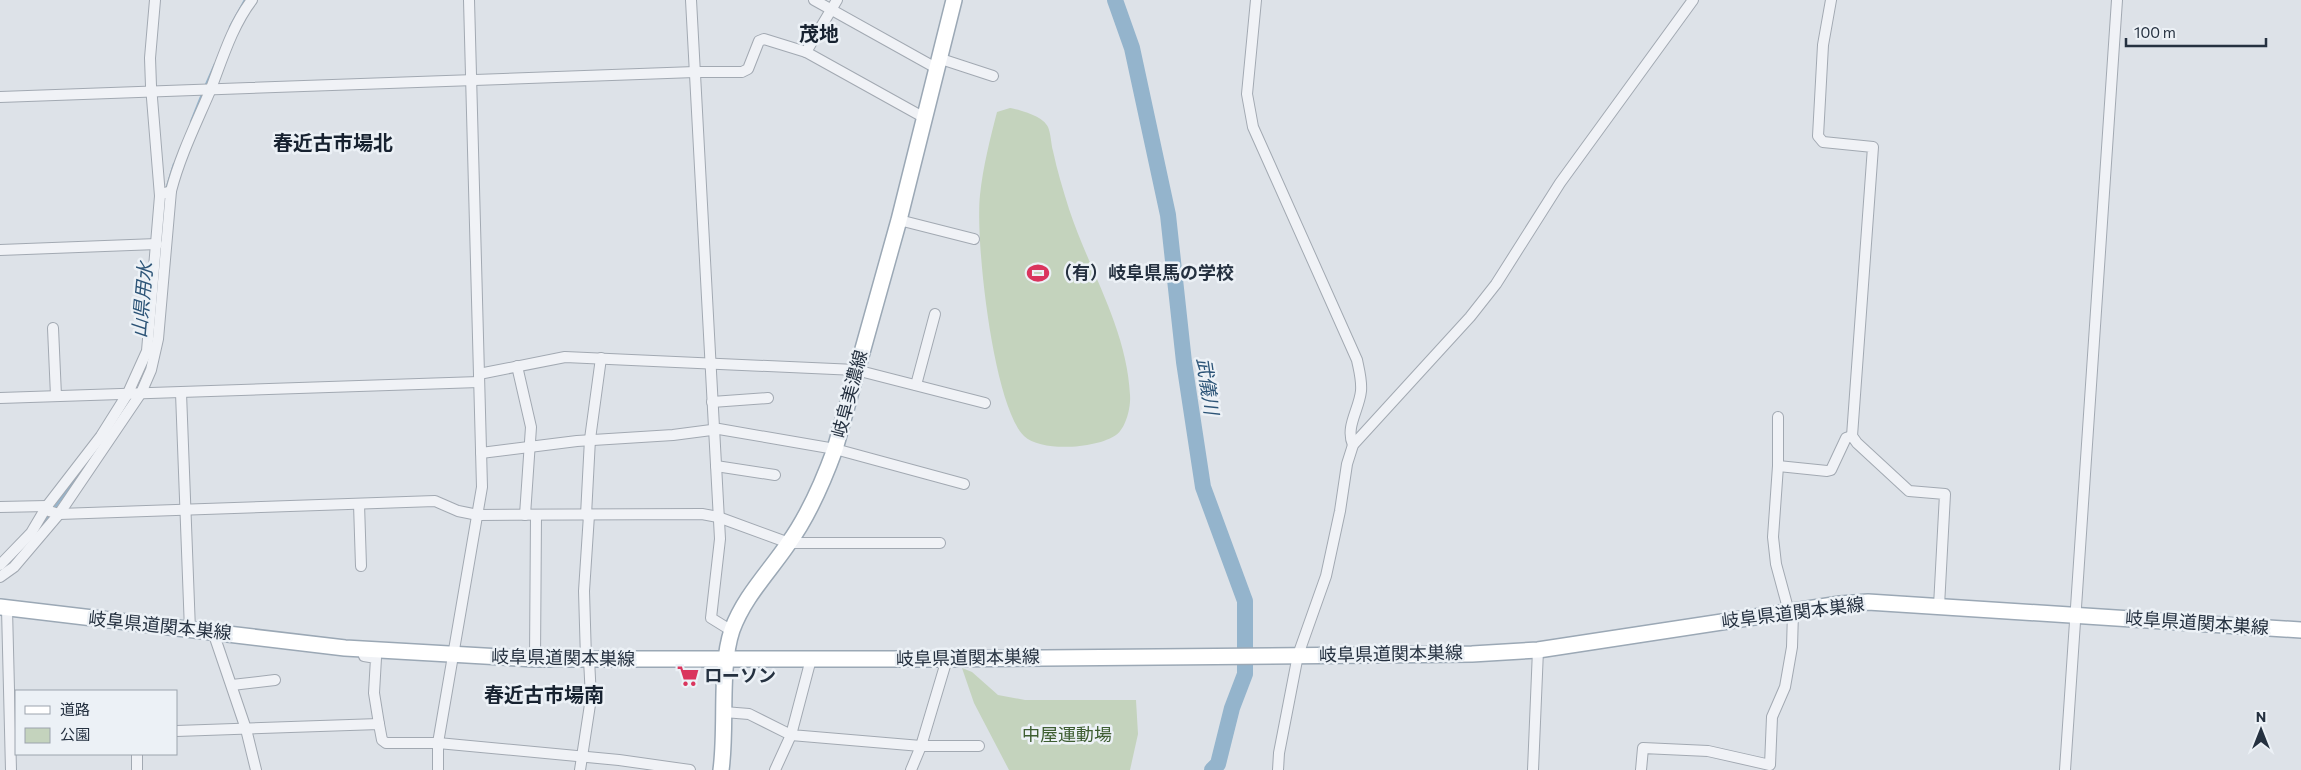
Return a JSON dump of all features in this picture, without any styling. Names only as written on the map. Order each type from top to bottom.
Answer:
[{"type":"main road","name":"岐阜美濃線","points":[[720,770],[724,744],[726,660],[732,631],[746,600],[789,543],[824,479],[835,449],[899,220],[923,117],[954,0]]},
{"type":"main road","name":"岐阜県道関本巣線","points":[[4,608],[362,649],[452,656],[535,659],[947,659],[1472,654],[1538,650],[1669,628],[1840,604],[1868,602],[2301,630]]},
{"type":"street","points":[[0,565],[53,511],[128,393],[147,351],[160,196],[150,58],[155,0]]},
{"type":"street","points":[[0,577],[14,567],[53,511],[141,393],[151,370],[158,339],[171,191],[178,166],[242,12],[252,0]]},
{"type":"street","points":[[438,770],[438,742],[482,487],[469,0]]},
{"type":"street","points":[[691,0],[720,539],[710,618],[732,631]]},
{"type":"street","points":[[814,0],[937,63],[994,76]]},
{"type":"street","points":[[806,52],[837,0]]},
{"type":"street","points":[[1256,0],[1247,94],[1248,106],[1253,127],[1357,360],[1361,378],[1361,392],[1350,428],[1350,438],[1353,445]]},
{"type":"street","points":[[1278,770],[1292,656],[1326,576],[1340,511],[1347,464],[1353,445],[1470,317],[1496,284],[1560,183],[1591,143],[1654,50],[1693,0]]},
{"type":"street","points":[[1831,0],[1823,45],[1818,136],[1822,142],[1873,147],[1852,436],[1857,443],[1909,491],[1945,494],[1939,606]]},
{"type":"street","points":[[2065,770],[2117,0]]},
{"type":"street","points":[[0,96],[695,72],[742,72],[748,69],[759,41],[764,39],[806,52],[923,117]]},
{"type":"street","points":[[160,196],[171,191]]},
{"type":"street","points":[[899,220],[974,239]]},
{"type":"street","points":[[0,250],[157,244]]},
{"type":"street","points":[[916,385],[935,314]]},
{"type":"street","points":[[53,328],[56,396]]},
{"type":"street","points":[[0,398],[181,392],[479,378],[517,366],[565,357],[856,370],[985,403]]},
{"type":"street","points":[[580,770],[591,698],[584,591],[590,440],[601,358]]},
{"type":"street","points":[[517,366],[531,427],[525,515]]},
{"type":"street","points":[[181,392],[190,630]]},
{"type":"street","points":[[712,402],[768,398]]},
{"type":"street","points":[[1641,770],[1643,748],[1708,751],[1770,765],[1772,717],[1785,687],[1792,647],[1791,612],[1776,564],[1773,537],[1778,466],[1778,417]]},
{"type":"street","points":[[481,453],[590,440],[673,435],[713,429],[835,449],[964,484]]},
{"type":"street","points":[[1778,466],[1827,472],[1830,470],[1846,438],[1852,436]]},
{"type":"street","points":[[716,466],[775,475]]},
{"type":"street","points":[[0,507],[53,511],[185,510],[435,501],[458,511],[478,515],[702,514],[718,517],[789,543],[940,542]]},
{"type":"street","points":[[359,504],[361,566]]},
{"type":"street","points":[[535,659],[536,515]]},
{"type":"street","points":[[4,608],[3,666],[11,770]]},
{"type":"street","points":[[212,632],[232,684],[256,770]]},
{"type":"street","points":[[362,649],[364,656],[376,658],[374,693],[382,740],[386,743],[438,742],[690,770]]},
{"type":"street","points":[[1533,770],[1538,650]]},
{"type":"street","points":[[775,770],[791,735],[811,659]]},
{"type":"street","points":[[911,770],[921,746],[947,659]]},
{"type":"street","points":[[232,684],[275,680]]},
{"type":"street","points":[[724,712],[749,714],[791,735],[921,746],[979,746]]},
{"type":"street","points":[[178,732],[379,724]]},
{"type":"street","points":[[137,755],[137,770]]},
{"type":"green space","name":"（有）岐阜県馬の学校","points":[[1010,108],[1036,117],[1048,127],[1056,165],[1069,209],[1115,323],[1122,347],[1130,395],[1127,417],[1120,432],[1097,443],[1084,446],[1056,447],[1032,441],[1024,436],[1013,419],[1003,392],[988,321],[980,247],[979,217],[983,174],[997,112]]},
{"type":"green space","name":"中屋運動場","points":[[962,668],[972,672],[998,695],[1025,700],[1136,700],[1138,734],[1130,770],[1009,770],[974,703]]},
{"type":"waterway","name":"山県用水","points":[[230,27],[245,0]]},
{"type":"waterway","name":"武儀川","points":[[1115,0],[1132,48],[1168,215],[1184,362],[1203,487],[1245,601],[1245,674],[1232,708],[1218,764],[1212,770]]},
{"type":"waterway","name":"山県用水","points":[[205,87],[215,64]]},
{"type":"waterway","name":"山県用水","points":[[191,122],[203,92]]},
{"type":"waterway","name":"山県用水","points":[[166,190],[174,164]]},
{"type":"waterway","name":"山県用水","points":[[162,237],[165,195]]},
{"type":"waterway","name":"山県用水","points":[[53,510],[88,461]]},
{"type":"waterway","name":"山県用水","points":[[41,525],[50,514]]},
{"type":"place","name":"（有）岐阜県馬の学校","points":[[1038,273]]},
{"type":"place","name":"ローソン","points":[[688,676]]},
{"type":"district","name":"茂地","points":[[819,34]]},
{"type":"district","name":"春近古市場北","points":[[333,143]]},
{"type":"district","name":"春近古市場南","points":[[544,695]]}]
